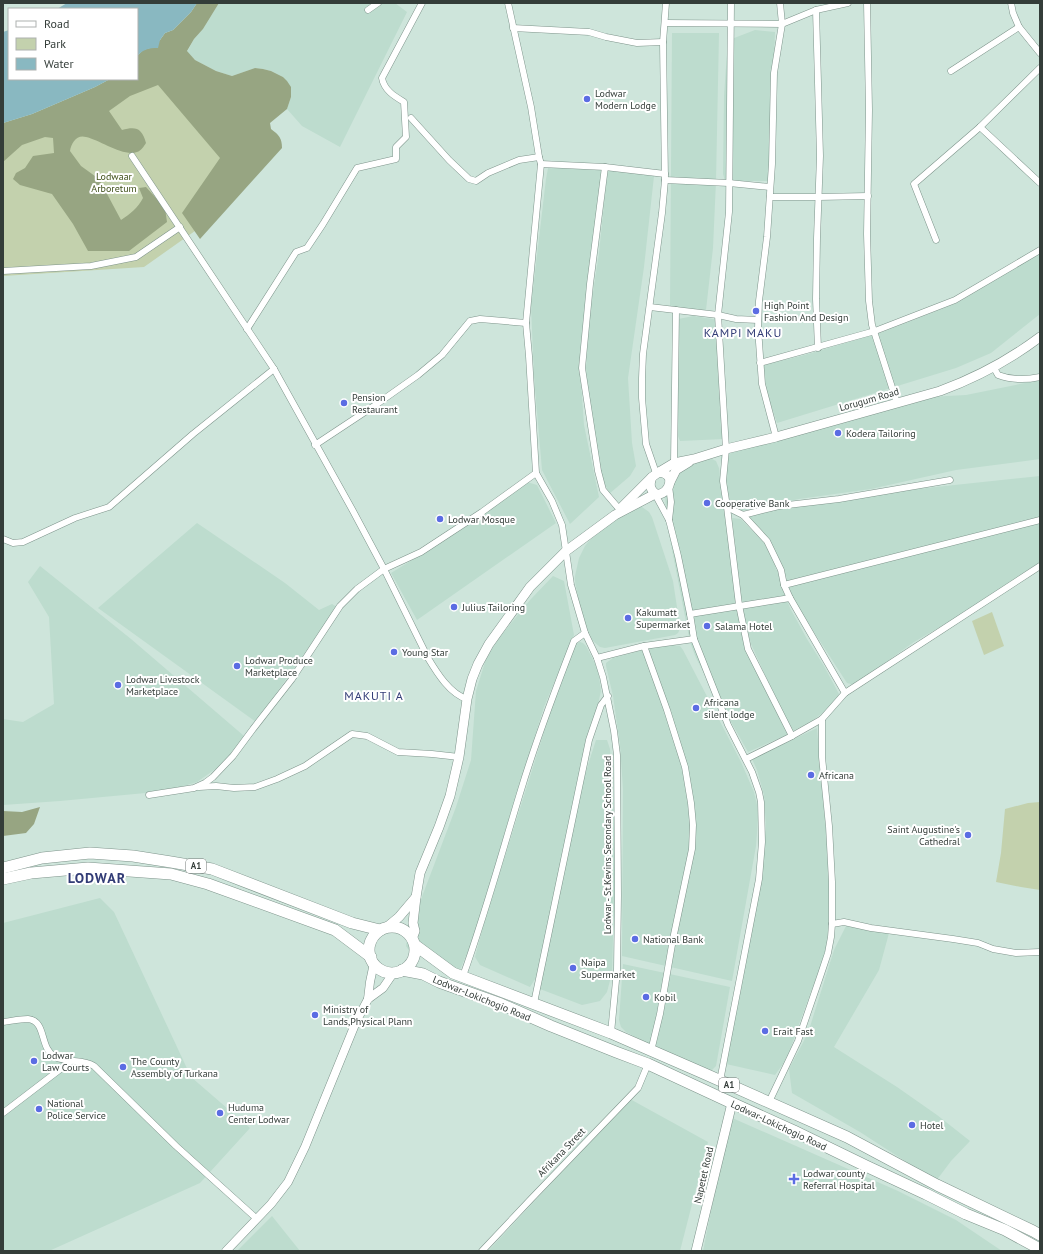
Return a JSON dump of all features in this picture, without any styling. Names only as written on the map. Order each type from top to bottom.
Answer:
[{"type":"highway","name":"A1","points":[[3,868],[42,858],[90,853],[156,859],[212,869],[352,923],[384,929],[395,927],[402,929],[408,933],[414,942]]},
{"type":"highway","name":"A1","points":[[3,879],[32,873],[88,868],[171,874],[208,884],[335,930],[372,960],[380,969],[387,972],[398,971]]},
{"type":"highway","points":[[372,960],[370,949],[371,941],[375,935],[384,929]]},
{"type":"highway","name":"Lodwar-Lokichogio Road","points":[[414,942],[453,973],[612,1033],[769,1102],[847,1137],[937,1185],[1040,1235]]},
{"type":"highway","points":[[398,971],[408,966],[413,960],[415,953],[414,942]]},
{"type":"highway","name":"Lodwar-Lokichogio Road","points":[[398,971],[423,974],[439,982],[501,1004],[551,1026],[648,1064],[794,1131],[966,1214],[1005,1230],[1040,1249]]},
{"type":"main road","name":"Lorugum Road","points":[[694,459],[940,391],[994,368],[1040,337]]},
{"type":"main road","points":[[617,512],[655,494],[664,492],[670,484],[676,470],[694,459]]},
{"type":"main road","points":[[414,942],[415,931],[413,923],[420,874],[443,815],[453,784],[459,757],[467,699],[472,679],[478,664],[494,636],[530,587],[566,551],[617,512],[656,474],[674,463],[694,459]]},
{"type":"main road","points":[[656,474],[666,474],[669,478],[670,484]]},
{"type":"main road","points":[[655,494],[650,486],[656,474]]},
{"type":"main road","points":[[384,929],[399,918],[416,897]]},
{"type":"main road","name":"Napetet Road","points":[[696,1251],[732,1103]]},
{"type":"street","points":[[368,10],[378,3]]},
{"type":"street","points":[[247,329],[296,252],[307,248],[357,168],[396,159],[396,147],[406,137],[404,102],[391,94],[382,78],[422,3]]},
{"type":"street","name":"Lodwar - St.Kevins Secondary School Road","points":[[508,3],[531,107],[541,164],[526,323],[536,473],[552,501],[562,525],[571,585],[585,633],[598,658],[606,686],[617,756],[617,962],[612,1033]]},
{"type":"street","points":[[656,474],[646,444],[642,398],[643,354],[662,213],[665,177],[663,42],[666,3]]},
{"type":"street","points":[[731,3],[729,212],[718,315],[726,449],[723,481],[739,605],[748,649],[792,736]]},
{"type":"street","points":[[776,437],[762,384],[758,320],[770,197],[774,73],[782,24],[780,3]]},
{"type":"street","points":[[665,23],[782,24],[816,10],[848,3]]},
{"type":"street","points":[[867,3],[869,110],[867,234],[869,301],[872,326],[875,331],[897,403]]},
{"type":"street","points":[[1011,3],[1013,13],[1019,27],[1040,53]]},
{"type":"street","points":[[816,10],[820,156],[816,299],[818,348]]},
{"type":"street","points":[[951,71],[1019,27]]},
{"type":"street","points":[[513,28],[589,32],[636,43],[663,42]]},
{"type":"street","points":[[936,240],[914,184],[980,127],[1040,68]]},
{"type":"street","points":[[411,118],[449,160],[469,179],[476,181],[488,173],[519,160],[539,157]]},
{"type":"street","points":[[980,127],[1040,183]]},
{"type":"street","points":[[132,156],[274,369],[353,511],[428,658],[451,689],[467,699]]},
{"type":"street","points":[[541,164],[605,167],[665,177],[770,187]]},
{"type":"street","points":[[605,167],[590,284],[582,368],[598,471],[603,490],[617,512]]},
{"type":"street","points":[[770,197],[818,198],[868,196]]},
{"type":"street","points":[[3,271],[91,266],[136,257],[180,227]]},
{"type":"street","points":[[760,363],[875,331],[955,300],[1040,250]]},
{"type":"street","points":[[650,307],[718,315],[736,319],[758,320]]},
{"type":"street","points":[[674,463],[676,310]]},
{"type":"street","points":[[315,445],[378,404],[418,375],[442,355],[470,321],[480,319],[526,323]]},
{"type":"street","points":[[994,368],[998,375],[1009,378],[1023,379],[1040,377]]},
{"type":"street","points":[[3,539],[13,543],[23,542],[75,518],[109,507],[193,434],[274,369]]},
{"type":"street","points":[[194,788],[213,777],[233,756],[292,679],[340,606],[357,589],[384,570],[421,552],[482,512],[536,473]]},
{"type":"street","points":[[743,515],[779,506],[839,499],[950,480]]},
{"type":"street","points":[[669,520],[671,502],[670,484]]},
{"type":"street","points":[[655,494],[669,520],[694,638],[728,725],[752,772],[761,802],[762,842],[759,879],[720,1081]]},
{"type":"street","points":[[727,507],[743,515],[767,541],[781,570],[784,585],[790,598],[845,693]]},
{"type":"street","points":[[784,585],[1040,520]]},
{"type":"street","points":[[746,759],[822,719],[845,693],[1040,566]]},
{"type":"street","points":[[690,614],[790,598]]},
{"type":"street","points":[[463,976],[485,913],[542,723],[574,641],[585,633]]},
{"type":"street","points":[[598,658],[644,646],[694,638]]},
{"type":"street","points":[[644,646],[667,710],[685,767],[693,825],[692,849],[673,939],[660,1014],[651,1051]]},
{"type":"street","points":[[534,1003],[589,740],[601,705],[608,696]]},
{"type":"street","points":[[769,1102],[795,1047],[811,1004],[828,952],[832,924],[832,882],[829,826],[822,765],[822,719]]},
{"type":"street","points":[[149,795],[216,786],[234,788],[255,787],[305,766],[352,734],[367,736],[398,752],[459,757]]},
{"type":"street","points":[[832,924],[844,922],[870,928],[953,939],[978,943],[993,949],[1016,953],[1040,952]]},
{"type":"street","points":[[226,1251],[282,1190],[293,1172],[305,1147],[356,1022],[368,999],[372,960]]},
{"type":"street","points":[[368,999],[383,988],[398,971]]},
{"type":"street","points":[[3,1022],[26,1019],[37,1023],[49,1052],[57,1058],[88,1063],[94,1066],[181,1150],[257,1219]]},
{"type":"street","points":[[3,1113],[71,1061]]},
{"type":"street","name":"Afrikana Street","points":[[482,1251],[638,1088],[648,1064]]},
{"type":"shaded area","points":[[197,3],[219,3],[187,51],[195,60],[216,71],[232,76],[255,68],[271,71],[283,77],[287,81],[291,87],[291,97],[287,109],[270,123],[271,129],[281,139],[282,148],[200,239],[182,213],[220,158],[158,85],[130,96],[109,111],[122,130],[135,128],[143,134],[146,143],[141,150],[131,153],[125,152],[83,136],[75,140],[70,151],[81,166],[99,179],[121,220],[139,205],[143,198],[139,188],[146,187],[165,208],[167,222],[129,251],[88,251],[73,224],[52,194],[20,185],[13,179],[16,173],[25,168],[33,156],[54,153],[53,138],[45,137],[22,145],[3,162],[3,123],[32,114],[108,80],[138,80],[138,55],[143,50],[150,48],[160,40],[165,33],[173,30],[191,12]]},
{"type":"shaded area","points":[[219,3],[395,3],[407,12],[340,147],[302,126],[287,109],[291,97],[283,77],[271,71],[255,68],[232,76],[216,71],[195,60],[187,52],[194,39],[203,29]]},
{"type":"shaded area","points":[[755,30],[775,32],[771,153],[768,181],[725,181],[723,174],[724,96],[729,40]]},
{"type":"shaded area","points":[[672,33],[719,33],[713,248],[706,310],[670,307]]},
{"type":"shaded area","points":[[548,168],[602,170],[587,291],[580,368],[584,425],[599,497],[570,524],[542,470],[534,377],[531,306]]},
{"type":"shaded area","points":[[608,170],[654,176],[644,267],[628,378],[632,443],[636,466],[630,476],[609,494],[602,477],[590,414],[586,368],[589,318],[599,253]]},
{"type":"shaded area","points":[[1040,253],[1040,314],[991,353],[956,368],[777,423],[768,396],[763,365],[801,356],[880,333],[957,303]]},
{"type":"shaded area","points":[[694,316],[718,320],[720,409],[724,439],[680,441],[678,436],[678,319]]},
{"type":"shaded area","points":[[1040,380],[1040,459],[956,470],[871,489],[799,499],[742,511],[727,496],[720,448],[928,397],[966,395]]},
{"type":"shaded area","points":[[708,458],[716,461],[719,468],[727,531],[748,654],[789,734],[748,752],[696,658],[690,642],[666,519],[665,487],[671,470]]},
{"type":"shaded area","points":[[1040,476],[1040,562],[952,620],[914,642],[854,685],[847,683],[790,595],[786,576],[775,552],[748,516],[776,510],[917,489]]},
{"type":"shaded area","points":[[527,482],[537,485],[556,523],[417,620],[391,573],[472,523]]},
{"type":"shaded area","points":[[638,506],[649,512],[652,517],[673,581],[680,627],[679,631],[675,635],[605,648],[600,647],[592,640],[581,614],[575,581],[579,558],[590,540],[631,507]]},
{"type":"shaded area","points":[[732,518],[741,519],[765,544],[776,570],[779,571],[790,608],[839,694],[829,708],[812,721],[791,732],[751,644],[743,614]]},
{"type":"shaded area","name":"Lodwar Produce Marketplace","points":[[197,523],[285,583],[319,610],[332,604],[337,607],[256,722],[98,608]]},
{"type":"shaded area","name":"Lodwar Livestock Marketplace","points":[[40,566],[131,639],[244,736],[224,763],[197,782],[167,791],[3,805],[3,719],[23,722],[54,704],[49,617],[28,582]]},
{"type":"shaded area","points":[[553,576],[564,581],[574,635],[544,707],[472,942],[459,972],[410,952],[406,946],[409,929],[456,807],[471,760],[476,691],[486,659],[499,638],[530,600]]},
{"type":"shaded area","points":[[580,642],[586,646],[598,669],[601,691],[537,976],[530,987],[480,965],[475,957],[484,923],[555,697],[576,643]]},
{"type":"shaded area","points":[[673,645],[680,646],[683,650],[741,762],[754,792],[757,805],[758,820],[756,846],[732,981],[622,956],[623,789],[620,745],[613,696],[606,663],[613,658],[650,648]]},
{"type":"shaded area","points":[[817,728],[827,843],[829,887],[828,931],[825,954],[790,1050],[783,1064],[775,1075],[726,1064],[757,901],[766,829],[764,795],[757,770],[752,759]]},
{"type":"shaded area","points":[[596,740],[607,740],[610,749],[613,791],[615,868],[612,973],[607,992],[600,1001],[582,1005],[540,989],[541,978],[581,787]]},
{"type":"shaded area","points":[[40,807],[34,824],[26,833],[3,836],[3,811],[22,812]]},
{"type":"shaded area","points":[[100,898],[114,912],[191,1077],[250,1128],[200,1183],[49,1251],[3,1251],[3,923]]},
{"type":"shaded area","points":[[846,926],[889,933],[879,970],[834,1047],[897,1087],[937,1115],[970,1141],[951,1161],[936,1181],[860,1132],[792,1093],[789,1069],[808,1033],[834,950]]},
{"type":"shaded area","points":[[623,964],[730,987],[716,1066],[710,1072],[703,1073],[626,1032],[621,1027],[619,1020]]},
{"type":"shaded area","points":[[630,1099],[708,1142],[680,1251],[488,1251]]},
{"type":"shaded area","name":"Lodwar county Referral Hospital","points":[[730,1117],[898,1191],[956,1220],[1002,1251],[703,1251]]},
{"type":"shaded area","points":[[272,1216],[300,1251],[237,1251]]},
{"type":"green space","name":"Lodwaar Arboretum","points":[[167,60],[261,164],[202,226],[144,267],[3,276],[3,139],[135,80],[138,80],[138,78]]},
{"type":"green space","points":[[992,612],[1004,646],[984,655],[972,621]]},
{"type":"green space","points":[[1040,802],[1040,890],[996,882],[1001,853],[1005,809],[1028,803]]},
{"type":"water","points":[[67,3],[197,3],[191,12],[173,30],[165,33],[160,40],[158,48],[146,49],[138,55],[138,8],[59,8]]},
{"type":"water","points":[[8,30],[8,80],[108,80],[32,114],[3,123],[3,32]]},
{"type":"place","name":"Lodwar Modern Lodge","points":[[587,99]]},
{"type":"place","name":"High Point Fashion And Design","points":[[756,311]]},
{"type":"place","name":"Pension Restaurant","points":[[344,403]]},
{"type":"place","name":"Kodera Tailoring","points":[[838,433]]},
{"type":"place","name":"Cooperative Bank","points":[[707,503]]},
{"type":"place","name":"Lodwar Mosque","points":[[440,519]]},
{"type":"place","name":"Julius Tailoring","points":[[454,607]]},
{"type":"place","name":"Kakumatt Supermarket","points":[[628,618]]},
{"type":"place","name":"Salama Hotel","points":[[707,626]]},
{"type":"place","name":"Young Star","points":[[394,652]]},
{"type":"place","name":"Lodwar Produce Marketplace","points":[[237,666]]},
{"type":"place","name":"Lodwar Livestock Marketplace","points":[[118,685]]},
{"type":"place","name":"Africana silent lodge","points":[[696,708]]},
{"type":"place","name":"Africana","points":[[811,775]]},
{"type":"place","name":"Saint Augustine's Cathedral","points":[[968,835]]},
{"type":"place","name":"National Bank","points":[[635,939]]},
{"type":"place","name":"Naipa Supermarket","points":[[573,968]]},
{"type":"place","name":"Kobil","points":[[646,997]]},
{"type":"place","name":"Ministry of Lands,Physical Plann","points":[[315,1015]]},
{"type":"place","name":"Erait Fast","points":[[765,1031]]},
{"type":"place","name":"Lodwar Law Courts","points":[[34,1061]]},
{"type":"place","name":"The County Assembly of Turkana","points":[[123,1067]]},
{"type":"place","name":"National Police Service","points":[[39,1109]]},
{"type":"place","name":"Huduma Center Lodwar","points":[[220,1113]]},
{"type":"place","name":"Hotel","points":[[912,1125]]},
{"type":"place","name":"Lodwar county Referral Hospital","points":[[794,1179]]},
{"type":"district","name":"KAMPI MAKU","points":[[743,333]]},
{"type":"district","name":"MAKUTI A","points":[[374,696]]},
{"type":"district","name":"LODWAR","points":[[97,878]]}]
